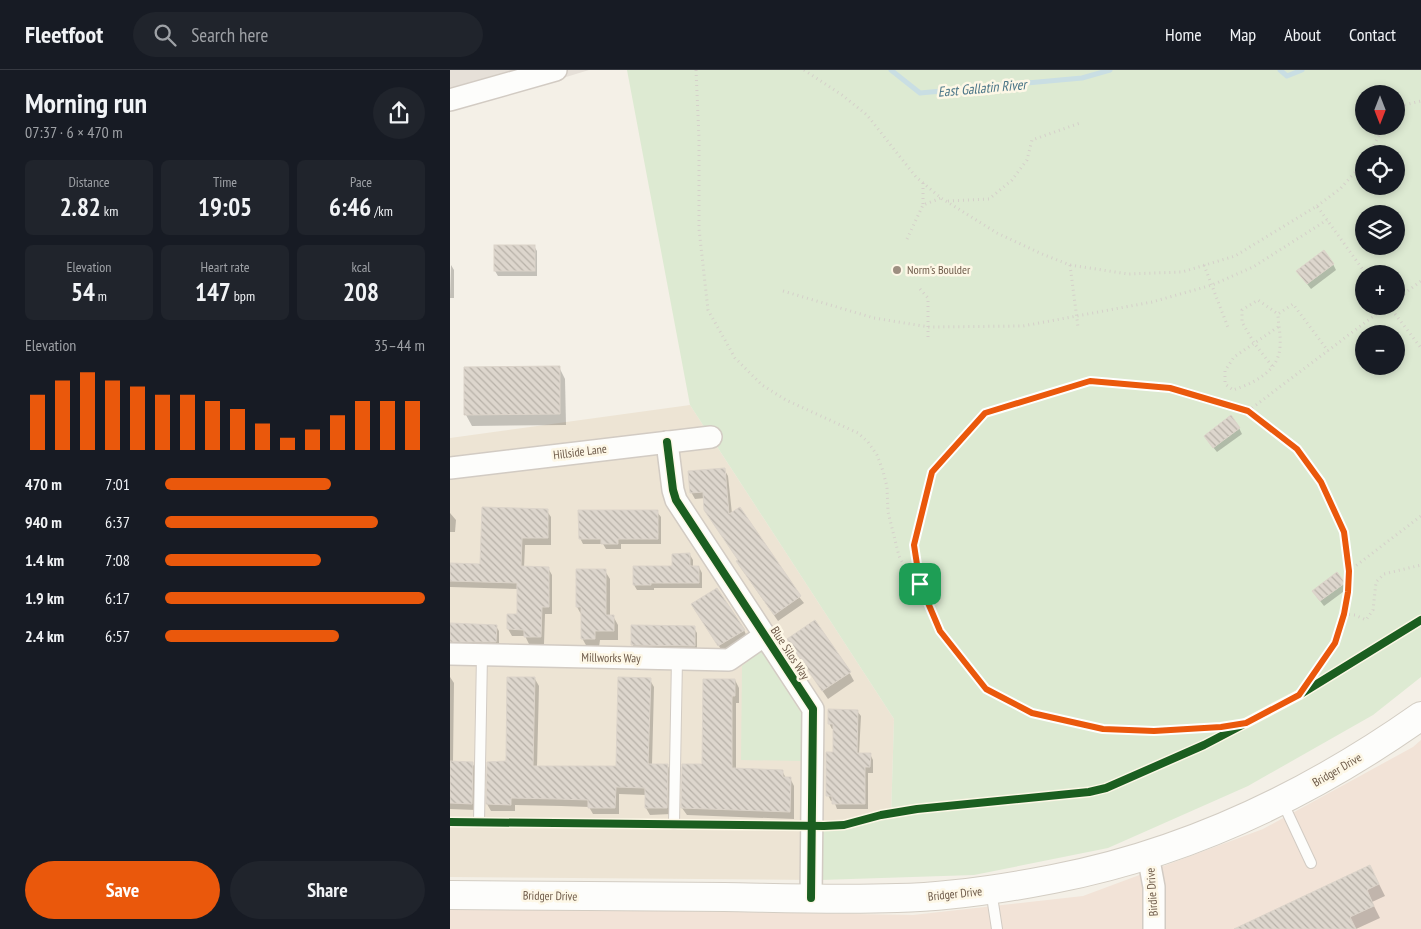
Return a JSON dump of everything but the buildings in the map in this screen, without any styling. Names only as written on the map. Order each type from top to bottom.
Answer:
[{"type":"main road","name":"Bridger Drive","points":[[450,895],[905,898],[991,890],[1054,879],[1148,856],[1218,830],[1282,801],[1358,759],[1421,716]]},
{"type":"street","points":[[450,100],[556,70]]},
{"type":"street","name":"Hillside Lane","points":[[450,468],[711,437]]},
{"type":"street","name":"Blue Silos Way","points":[[667,442],[676,500],[813,709],[810,898]]},
{"type":"street","name":"Millworks Way","points":[[450,654],[729,660],[765,635]]},
{"type":"street","name":"Birdie Drive","points":[[1148,856],[1154,887],[1154,929]]},
{"type":"lane","points":[[479,822],[482,655]]},
{"type":"lane","points":[[674,824],[677,659]]},
{"type":"lane","points":[[1282,801],[1312,862]]},
{"type":"lane","points":[[991,890],[997,929]]},
{"type":"path","points":[[696,70],[699,138],[699,229],[708,310],[735,358],[762,384],[793,403],[858,433],[868,442],[877,455],[883,471],[887,487],[888,512],[899,556],[909,575],[920,584]]},
{"type":"path","points":[[804,70],[842,95],[867,115],[916,177],[941,198],[996,233],[1070,265],[1128,274],[1182,272],[1234,256],[1317,206],[1340,189],[1355,172]]},
{"type":"path","points":[[1405,105],[1421,100]]},
{"type":"path","points":[[948,202],[989,199],[1012,180],[1022,167],[1027,160],[1032,140],[1080,124]]},
{"type":"path","points":[[907,238],[923,205],[923,183]]},
{"type":"path","points":[[923,205],[941,198]]},
{"type":"path","points":[[1317,206],[1360,265]]},
{"type":"path","points":[[783,291],[874,318],[929,327],[1023,326],[1152,302],[1212,285],[1253,267],[1327,220]]},
{"type":"path","points":[[1070,265],[1078,327]]},
{"type":"path","points":[[1204,265],[1229,330]]},
{"type":"path","points":[[1405,293],[1421,281]]},
{"type":"path","points":[[920,289],[928,298],[928,339]]},
{"type":"path","points":[[1272,366],[1254,343],[1242,322],[1242,310],[1258,300],[1278,314]]},
{"type":"path","points":[[1278,314],[1293,304],[1328,351]]},
{"type":"path","points":[[1278,314],[1280,345],[1277,360],[1267,373],[1250,384],[1233,390],[1225,384],[1225,371],[1234,357],[1278,327]]},
{"type":"path","points":[[1248,411],[1376,315]]},
{"type":"path","points":[[1395,315],[1421,348]]},
{"type":"path","points":[[1246,723],[1221,727],[1154,731],[1103,729],[1032,713],[986,689],[940,631],[920,584],[914,545],[932,472],[985,413],[1090,381],[1170,388],[1248,411],[1297,449],[1321,482],[1344,532],[1349,571],[1344,614],[1335,643],[1299,695]]},
{"type":"path","points":[[1349,571],[1421,516]]},
{"type":"path","points":[[1344,614],[1355,615],[1366,620],[1373,610],[1376,582],[1384,574],[1421,565]]},
{"type":"path","points":[[1290,700],[1314,686]]},
{"type":"path","points":[[1222,736],[1255,719]]},
{"type":"shaded area","points":[[450,70],[589,70],[474,105],[450,107]]},
{"type":"shaded area","points":[[690,405],[894,719],[891,818],[823,831],[820,880],[450,877],[450,438]]},
{"type":"shaded area","points":[[1421,740],[1421,929],[450,929],[450,907],[913,915],[1083,896],[1263,829],[1413,747]]},
{"type":"green space","points":[[627,70],[1421,70],[1421,677],[1373,715],[1248,786],[1108,848],[974,875],[820,880],[822,831],[891,818],[894,719],[690,405]]},
{"type":"green space","points":[[761,651],[802,714],[801,761],[741,760],[742,666]]},
{"type":"waterway","name":"East Gallatin River","points":[[891,70],[920,93],[1082,78],[1110,70]]},
{"type":"waterway","name":"East Gallatin River","points":[[1280,70],[1287,76],[1302,70]]},
{"type":"cycle path","points":[[667,442],[676,500],[813,709],[811,898]]},
{"type":"cycle path","points":[[450,822],[824,826],[844,825],[881,815],[917,809],[1089,792],[1106,788],[1204,745],[1299,695],[1421,620]]},
{"type":"place","name":"Norm's Boulder","points":[[897,270]]},
{"type":"route","points":[[1090,381],[1170,388],[1248,411],[1297,449],[1321,482],[1344,532],[1349,571],[1344,614],[1335,643],[1299,695],[1246,723],[1221,727],[1154,731],[1103,729],[1032,713],[986,689],[940,631],[920,584],[914,545],[932,472],[985,413],[1090,381]]}]
